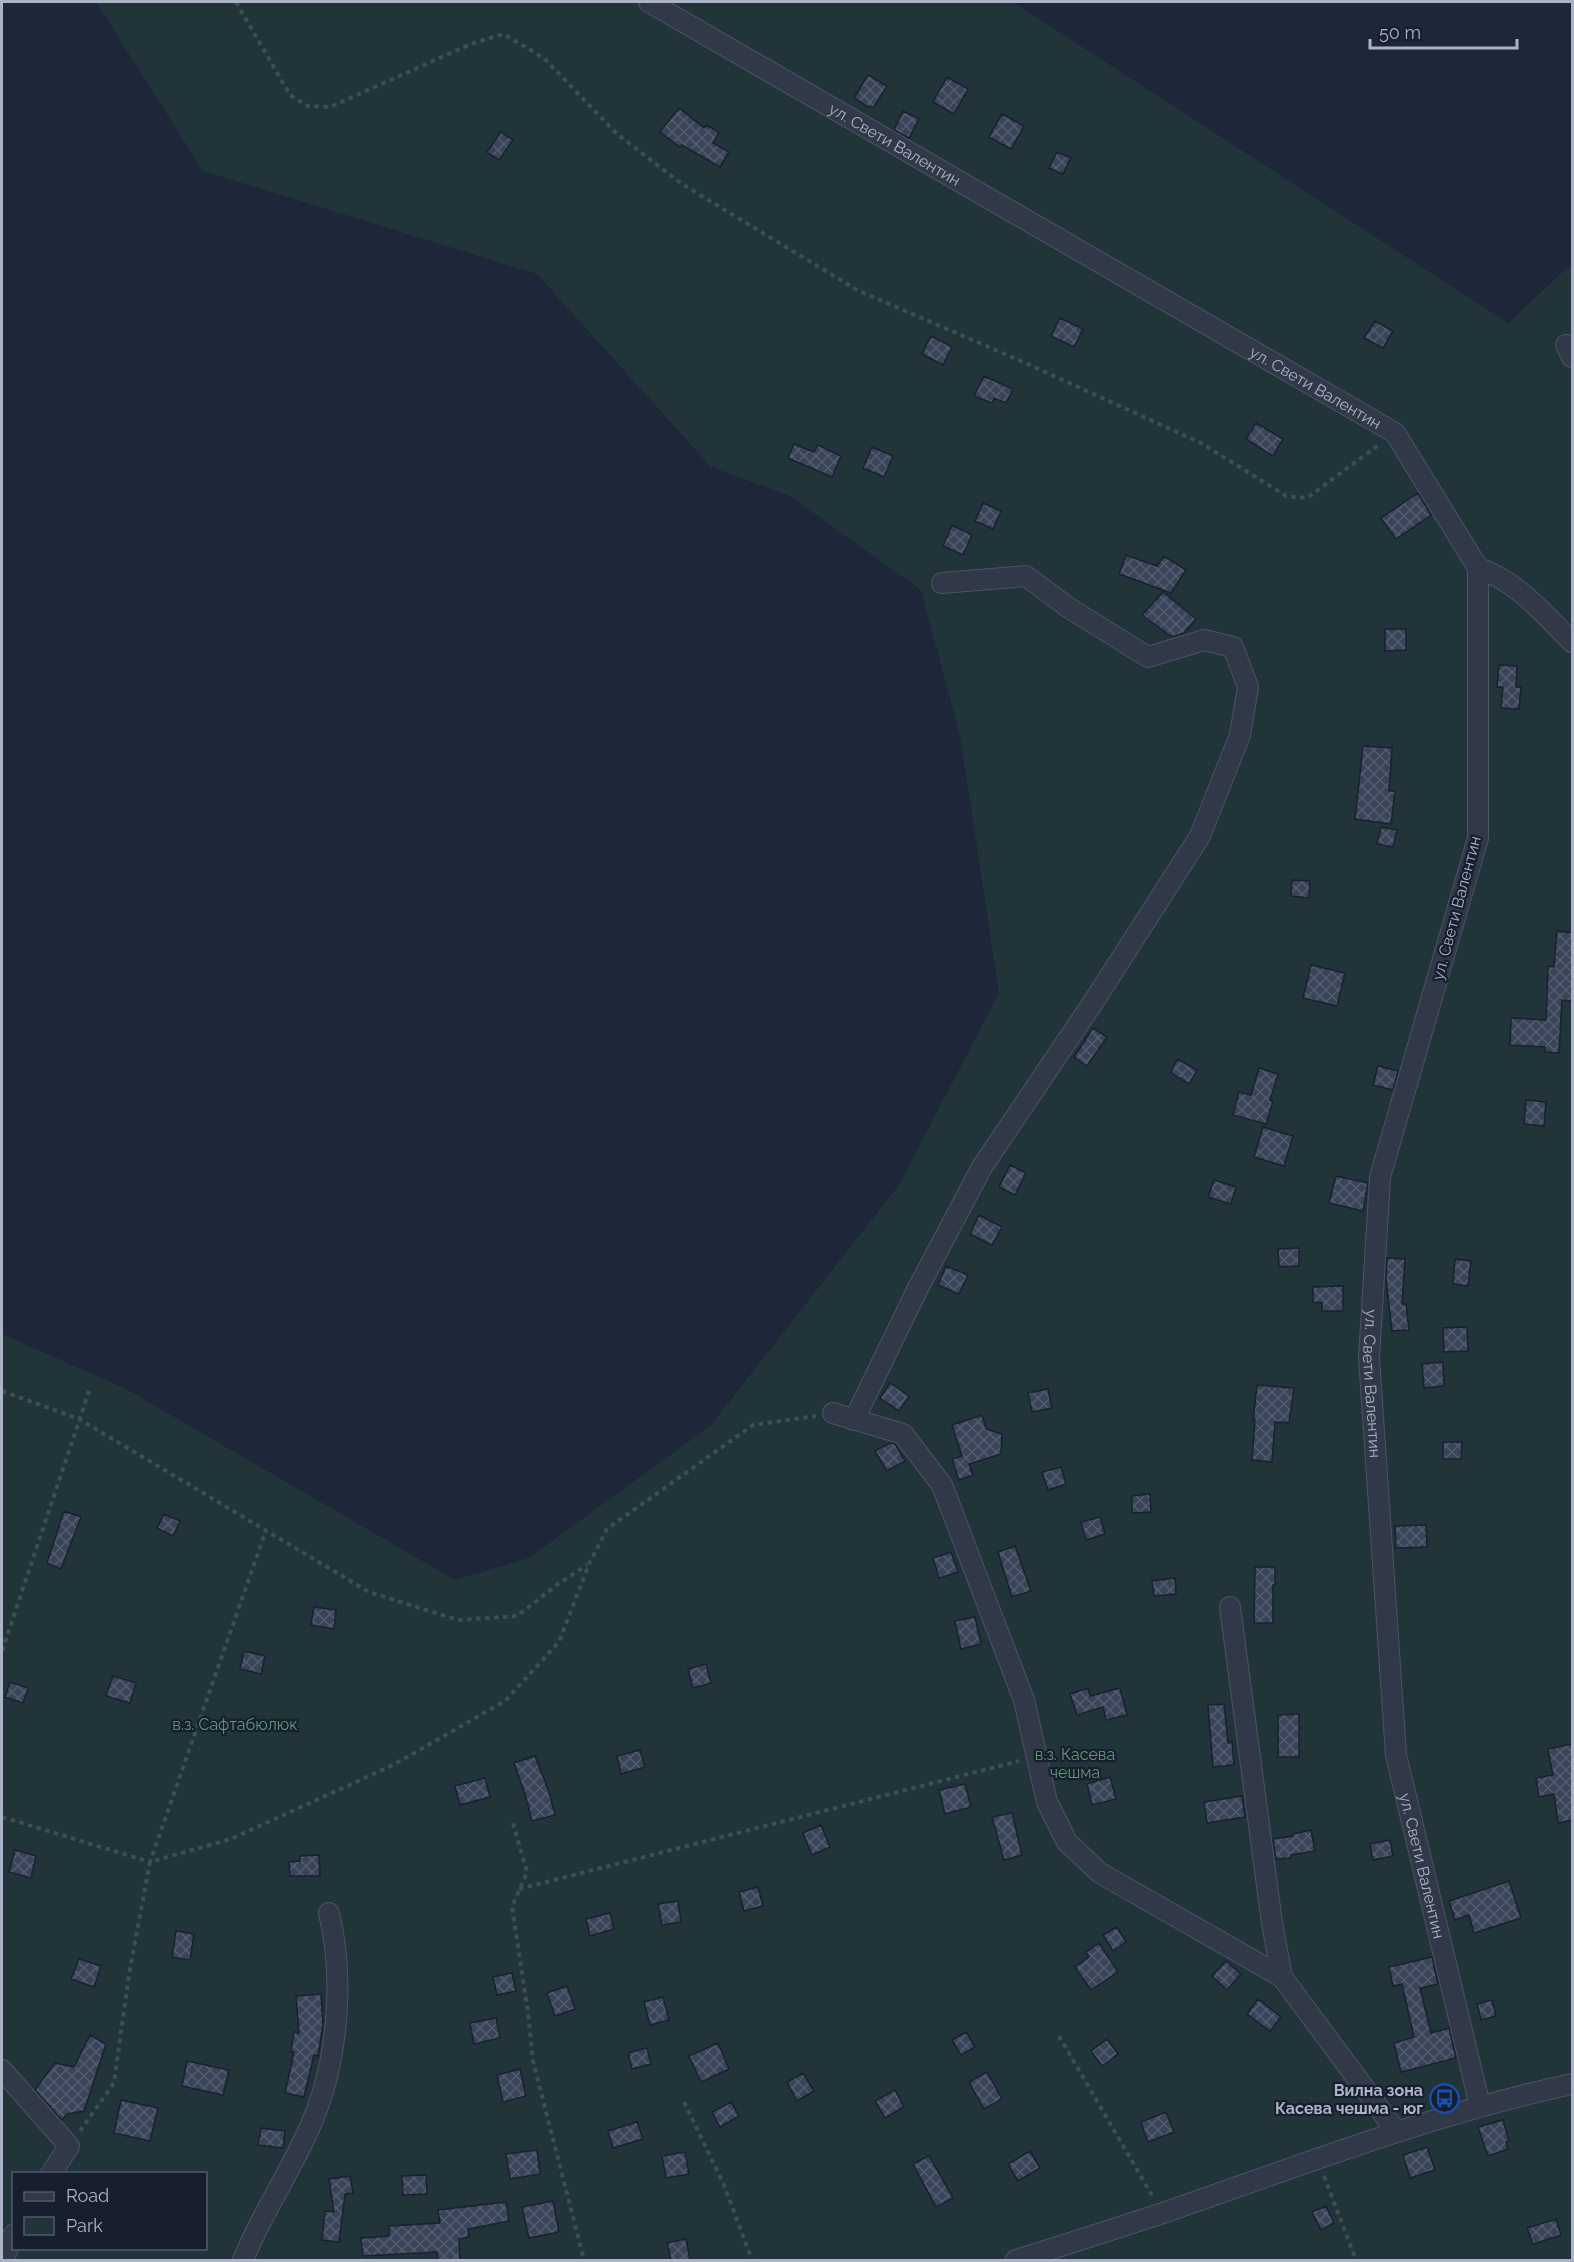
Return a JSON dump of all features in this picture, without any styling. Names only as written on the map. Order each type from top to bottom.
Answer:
[{"type":"street","name":"ул. Свети Валентин","points":[[649,2],[1395,433],[1479,568],[1478,838],[1380,1177],[1370,1358],[1396,1755],[1480,2106]]},
{"type":"street","points":[[1479,568],[1498,574],[1525,595],[1572,642]]},
{"type":"street","points":[[854,1420],[918,1288],[982,1167],[1094,1001],[1200,836],[1240,735],[1248,687],[1233,647],[1204,640],[1148,657],[1069,608],[1026,576],[942,583]]},
{"type":"street","points":[[833,1413],[903,1434],[942,1485],[1024,1700],[1047,1802],[1067,1842],[1101,1873],[1282,1977],[1396,2131]]},
{"type":"street","points":[[1230,1606],[1272,1923],[1282,1977]]},
{"type":"street","points":[[243,2260],[253,2236],[309,2129],[327,2080],[335,2027],[337,1961],[336,1938],[329,1913]]},
{"type":"street","points":[[2,2070],[69,2146],[52,2172]]},
{"type":"street","points":[[1016,2260],[1162,2213],[1396,2131],[1480,2106],[1572,2084]]},
{"type":"street","points":[[3,2260],[12,2239]]},
{"type":"path","points":[[236,2],[290,95],[308,106],[330,107],[471,44],[503,34],[544,58],[617,134],[682,184],[857,290],[1201,443],[1286,496],[1308,498],[1395,433]]},
{"type":"path","points":[[2,1391],[79,1419],[369,1592],[458,1620],[517,1616],[558,1584],[589,1564]]},
{"type":"path","points":[[2,1651],[89,1391]]},
{"type":"path","points":[[2,1817],[150,1862],[231,1839],[393,1766],[506,1701],[559,1642],[589,1564],[607,1529],[753,1425],[833,1413]]},
{"type":"path","points":[[69,2146],[114,2083],[129,1974],[150,1862],[266,1530]]},
{"type":"path","points":[[519,1889],[1037,1756]]},
{"type":"path","points":[[513,1823],[527,1872],[512,1907],[533,2061],[584,2260]]},
{"type":"path","points":[[1059,2036],[1162,2213]]},
{"type":"path","points":[[684,2102],[724,2185],[752,2260]]},
{"type":"path","points":[[1317,2159],[1356,2260]]},
{"type":"green space","name":"в.з. Касева чешма","points":[[96,2],[1013,2],[1508,323],[1572,263],[1572,2260],[2,2260],[2,1334],[126,1389],[455,1580],[529,1558],[710,1426],[899,1185],[999,993],[960,736],[921,590],[790,496],[711,467],[537,274],[203,171]]},
{"type":"building","points":[[868,75],[887,86],[874,107],[868,107],[854,98]]},
{"type":"building","points":[[947,77],[968,89],[954,114],[933,102]]},
{"type":"building","points":[[679,108],[704,128],[706,125],[719,132],[713,143],[729,152],[720,167],[682,145],[680,147],[660,132]]},
{"type":"building","points":[[903,111],[919,119],[909,138],[894,130]]},
{"type":"building","points":[[1002,114],[1024,126],[1011,149],[989,137]]},
{"type":"building","points":[[501,132],[513,140],[499,160],[487,152]]},
{"type":"building","points":[[1057,152],[1071,158],[1063,174],[1049,168]]},
{"type":"building","points":[[1060,318],[1083,329],[1074,347],[1051,336]]},
{"type":"building","points":[[1375,321],[1393,331],[1383,348],[1364,338]]},
{"type":"building","points":[[931,336],[952,347],[943,365],[922,354]]},
{"type":"building","points":[[984,376],[1013,389],[1006,403],[994,398],[992,403],[974,396]]},
{"type":"building","points":[[1256,423],[1283,439],[1273,456],[1246,439]]},
{"type":"building","points":[[794,444],[814,452],[818,445],[841,456],[832,477],[788,458]]},
{"type":"building","points":[[872,447],[893,456],[884,477],[863,468]]},
{"type":"building","points":[[1418,493],[1431,515],[1396,539],[1381,518]]},
{"type":"building","points":[[983,503],[1001,511],[993,529],[975,521]]},
{"type":"building","points":[[952,525],[972,535],[963,555],[943,546]]},
{"type":"building","points":[[1126,555],[1157,566],[1164,556],[1186,570],[1171,593],[1119,574]]},
{"type":"building","points":[[1163,592],[1196,619],[1184,633],[1172,637],[1142,615]]},
{"type":"building","points":[[1385,629],[1406,629],[1406,650],[1385,651]]},
{"type":"building","points":[[1499,665],[1517,666],[1516,687],[1521,687],[1519,709],[1501,708],[1503,687],[1497,687]]},
{"type":"building","points":[[1363,746],[1392,748],[1389,791],[1395,791],[1391,824],[1355,819]]},
{"type":"building","points":[[1381,827],[1397,830],[1393,847],[1377,844]]},
{"type":"building","points":[[1292,880],[1310,881],[1309,898],[1291,896]]},
{"type":"building","points":[[1557,931],[1572,933],[1572,1001],[1562,1000],[1559,1053],[1545,1052],[1545,1047],[1510,1045],[1511,1018],[1546,1020],[1548,966],[1554,967]]},
{"type":"building","points":[[1311,965],[1345,973],[1337,1006],[1303,998]]},
{"type":"building","points":[[1093,1028],[1107,1037],[1087,1066],[1074,1057]]},
{"type":"building","points":[[1177,1059],[1197,1070],[1189,1084],[1171,1073]]},
{"type":"building","points":[[1378,1066],[1398,1071],[1393,1090],[1373,1085]]},
{"type":"building","points":[[1259,1068],[1278,1074],[1266,1124],[1233,1115],[1239,1092],[1251,1095]]},
{"type":"building","points":[[1526,1100],[1546,1102],[1544,1126],[1524,1124]]},
{"type":"building","points":[[1263,1127],[1293,1136],[1284,1166],[1254,1157]]},
{"type":"building","points":[[1010,1165],[1026,1173],[1015,1195],[999,1187]]},
{"type":"building","points":[[1336,1176],[1368,1183],[1363,1211],[1329,1203]]},
{"type":"building","points":[[1214,1180],[1236,1187],[1231,1204],[1208,1197]]},
{"type":"building","points":[[979,1215],[1002,1227],[992,1245],[970,1234]]},
{"type":"building","points":[[1299,1248],[1299,1266],[1279,1267],[1278,1249]]},
{"type":"building","points":[[1387,1258],[1405,1259],[1402,1304],[1406,1304],[1409,1330],[1392,1331],[1386,1279]]},
{"type":"building","points":[[1455,1259],[1471,1261],[1468,1286],[1453,1284]]},
{"type":"building","points":[[946,1266],[968,1275],[959,1294],[938,1285]]},
{"type":"building","points":[[1343,1286],[1343,1311],[1322,1311],[1322,1303],[1313,1302],[1313,1287]]},
{"type":"building","points":[[1467,1327],[1468,1351],[1444,1352],[1443,1328]]},
{"type":"building","points":[[1443,1362],[1444,1386],[1424,1388],[1422,1364]]},
{"type":"building","points":[[890,1383],[909,1396],[899,1411],[880,1398]]},
{"type":"building","points":[[1257,1385],[1294,1388],[1289,1423],[1275,1422],[1272,1462],[1252,1460]]},
{"type":"building","points":[[1048,1389],[1052,1408],[1032,1412],[1028,1393]]},
{"type":"building","points":[[982,1415],[986,1429],[1002,1434],[1001,1454],[969,1464],[973,1475],[959,1480],[952,1459],[962,1456],[952,1425]]},
{"type":"building","points":[[1443,1442],[1462,1442],[1461,1459],[1443,1459]]},
{"type":"building","points":[[890,1443],[895,1444],[905,1461],[887,1471],[875,1451]]},
{"type":"building","points":[[1061,1467],[1066,1484],[1048,1490],[1042,1472]]},
{"type":"building","points":[[1150,1494],[1151,1512],[1132,1513],[1132,1496]]},
{"type":"building","points":[[64,1511],[81,1517],[61,1569],[47,1563]]},
{"type":"building","points":[[164,1514],[180,1521],[173,1536],[157,1528]]},
{"type":"building","points":[[1100,1517],[1105,1534],[1086,1540],[1081,1522]]},
{"type":"building","points":[[1426,1525],[1427,1547],[1396,1548],[1395,1526]]},
{"type":"building","points":[[1015,1546],[1031,1591],[1012,1597],[998,1552]]},
{"type":"building","points":[[951,1552],[958,1572],[939,1578],[933,1558]]},
{"type":"building","points":[[1255,1567],[1275,1567],[1273,1623],[1254,1623]]},
{"type":"building","points":[[1175,1578],[1176,1594],[1154,1596],[1152,1581]]},
{"type":"building","points":[[314,1607],[336,1610],[334,1629],[311,1625]]},
{"type":"building","points":[[975,1617],[981,1644],[961,1649],[955,1621]]},
{"type":"building","points":[[244,1651],[265,1656],[261,1674],[240,1669]]},
{"type":"building","points":[[706,1664],[711,1683],[693,1688],[688,1669]]},
{"type":"building","points":[[113,1676],[136,1683],[130,1703],[106,1696]]},
{"type":"building","points":[[10,1682],[28,1688],[23,1703],[5,1697]]},
{"type":"building","points":[[1088,1688],[1090,1696],[1120,1688],[1127,1715],[1106,1720],[1103,1707],[1077,1715],[1070,1694]]},
{"type":"building","points":[[1224,1704],[1228,1743],[1232,1742],[1234,1765],[1213,1767],[1208,1705]]},
{"type":"building","points":[[1299,1714],[1299,1757],[1278,1757],[1278,1715]]},
{"type":"building","points":[[1572,1744],[1572,1820],[1558,1823],[1554,1794],[1539,1797],[1536,1778],[1553,1775],[1548,1749]]},
{"type":"building","points":[[640,1750],[645,1767],[621,1774],[617,1756]]},
{"type":"building","points":[[535,1756],[555,1815],[532,1821],[514,1763]]},
{"type":"building","points":[[1110,1777],[1116,1799],[1092,1805],[1087,1784]]},
{"type":"building","points":[[485,1778],[490,1797],[460,1805],[455,1786]]},
{"type":"building","points":[[965,1784],[971,1807],[945,1814],[939,1790]]},
{"type":"building","points":[[1242,1796],[1245,1817],[1207,1823],[1204,1802]]},
{"type":"building","points":[[1012,1813],[1022,1855],[1004,1860],[992,1817]]},
{"type":"building","points":[[821,1825],[830,1847],[812,1855],[803,1833]]},
{"type":"building","points":[[1311,1830],[1315,1851],[1291,1855],[1291,1858],[1276,1859],[1273,1839]]},
{"type":"building","points":[[1390,1840],[1393,1856],[1373,1860],[1370,1844]]},
{"type":"building","points":[[15,1850],[36,1856],[31,1878],[9,1872]]},
{"type":"building","points":[[319,1855],[320,1876],[290,1876],[289,1862],[300,1861],[300,1856]]},
{"type":"building","points":[[1509,1881],[1521,1918],[1474,1933],[1469,1915],[1455,1920],[1449,1901]]},
{"type":"building","points":[[758,1887],[763,1906],[744,1911],[739,1892]]},
{"type":"building","points":[[678,1901],[681,1922],[662,1925],[658,1904]]},
{"type":"building","points":[[610,1913],[614,1929],[590,1936],[586,1919]]},
{"type":"building","points":[[1117,1927],[1126,1942],[1113,1951],[1103,1935]]},
{"type":"building","points":[[176,1931],[194,1934],[190,1960],[172,1957]]},
{"type":"building","points":[[1099,1943],[1118,1972],[1091,1990],[1075,1967],[1089,1957],[1086,1952]]},
{"type":"building","points":[[1432,1957],[1438,1984],[1420,1988],[1431,2033],[1449,2028],[1456,2058],[1401,2072],[1394,2043],[1414,2037],[1402,1984],[1393,1986],[1389,1967]]},
{"type":"building","points":[[79,1959],[101,1966],[94,1987],[71,1979]]},
{"type":"building","points":[[1226,1961],[1241,1974],[1227,1990],[1212,1976]]},
{"type":"building","points":[[512,1973],[516,1991],[497,1995],[493,1977]]},
{"type":"building","points":[[567,1986],[575,2009],[555,2016],[547,1993]]},
{"type":"building","points":[[321,1994],[323,2024],[318,2056],[314,2055],[304,2097],[285,2093],[294,2052],[291,2052],[294,2032],[299,2033],[296,1996]]},
{"type":"building","points":[[663,1997],[669,2020],[650,2025],[644,2002]]},
{"type":"building","points":[[1258,1999],[1281,2017],[1270,2031],[1247,2014]]},
{"type":"building","points":[[1492,2000],[1496,2016],[1481,2020],[1477,2004]]},
{"type":"building","points":[[496,2018],[500,2038],[474,2044],[470,2023]]},
{"type":"building","points":[[966,2032],[975,2047],[961,2055],[952,2040]]},
{"type":"building","points":[[90,2035],[106,2044],[84,2111],[67,2114],[62,2120],[35,2090],[55,2063],[74,2067]]},
{"type":"building","points":[[1107,2039],[1118,2054],[1102,2066],[1091,2051]]},
{"type":"building","points":[[718,2043],[729,2069],[701,2082],[689,2056]]},
{"type":"building","points":[[647,2048],[651,2064],[632,2069],[628,2053]]},
{"type":"building","points":[[187,2061],[229,2070],[223,2095],[182,2086]]},
{"type":"building","points":[[520,2069],[526,2096],[503,2102],[497,2075]]},
{"type":"building","points":[[987,2072],[1002,2099],[984,2109],[969,2082]]},
{"type":"building","points":[[803,2073],[814,2091],[797,2101],[787,2082]]},
{"type":"building","points":[[895,2090],[904,2107],[885,2118],[875,2101]]},
{"type":"building","points":[[121,2100],[158,2108],[150,2141],[114,2133]]},
{"type":"building","points":[[731,2102],[739,2116],[720,2127],[712,2112]]},
{"type":"building","points":[[1166,2112],[1174,2132],[1148,2142],[1141,2122]]},
{"type":"building","points":[[1503,2120],[1509,2141],[1506,2142],[1508,2149],[1488,2156],[1478,2127]]},
{"type":"building","points":[[637,2122],[643,2139],[613,2148],[608,2131]]},
{"type":"building","points":[[261,2128],[285,2131],[283,2148],[258,2145]]},
{"type":"building","points":[[1427,2147],[1435,2170],[1410,2178],[1403,2155]]},
{"type":"building","points":[[537,2150],[540,2174],[510,2179],[506,2154]]},
{"type":"building","points":[[1030,2151],[1040,2168],[1018,2181],[1008,2164]]},
{"type":"building","points":[[685,2152],[689,2174],[666,2178],[662,2156]]},
{"type":"building","points":[[929,2156],[953,2198],[936,2207],[913,2164]]},
{"type":"building","points":[[426,2175],[427,2194],[403,2195],[402,2176]]},
{"type":"building","points":[[350,2176],[353,2193],[345,2194],[339,2242],[322,2240],[325,2211],[334,2212],[329,2179]]},
{"type":"building","points":[[553,2201],[559,2232],[529,2238],[522,2207]]},
{"type":"building","points":[[506,2202],[509,2221],[468,2229],[469,2237],[459,2239],[460,2260],[438,2260],[437,2252],[363,2256],[361,2238],[389,2236],[389,2226],[440,2223],[438,2210]]},
{"type":"building","points":[[1326,2206],[1334,2223],[1321,2230],[1312,2212]]},
{"type":"building","points":[[1556,2219],[1561,2235],[1533,2244],[1527,2228]]},
{"type":"building","points":[[686,2239],[690,2260],[671,2260],[667,2243]]},
{"type":"place","name":"Вилна зона Касева чешма - юг","points":[[1444,2099]]},
{"type":"park label","name":"в.з. Сафтабюлюк","points":[[235,1724]]}]
